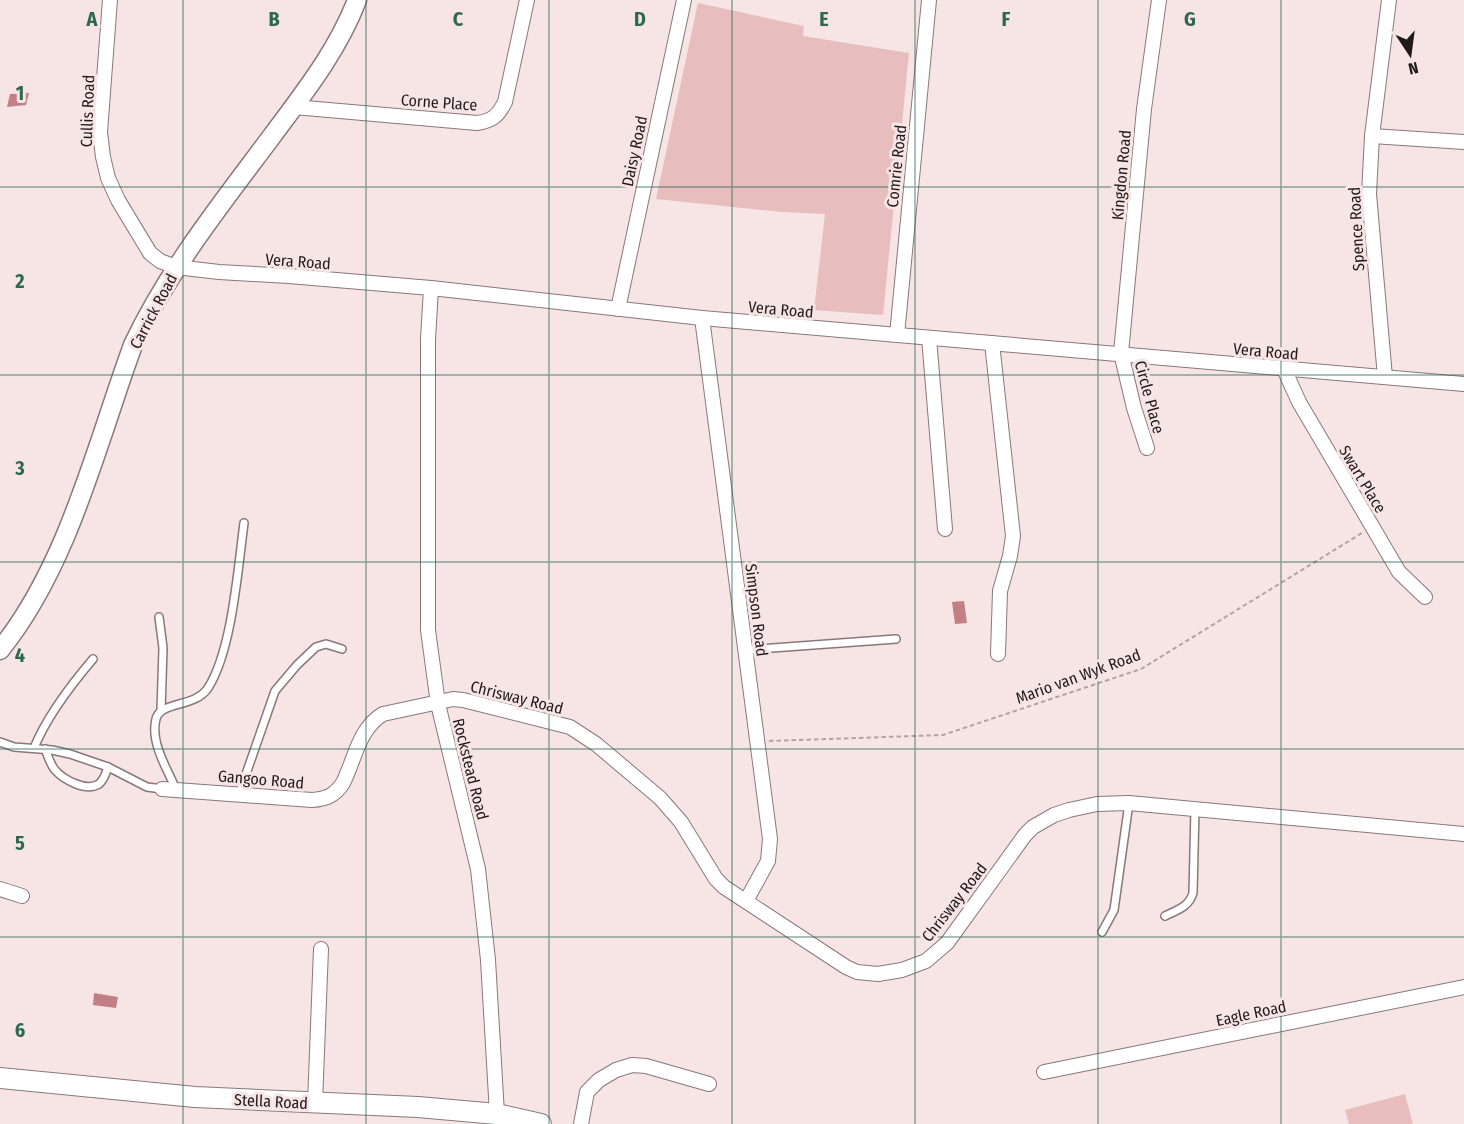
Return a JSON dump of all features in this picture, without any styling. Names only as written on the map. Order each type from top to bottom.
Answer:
[{"type":"main road","name":"Stella Road","points":[[0,1078],[195,1097],[418,1107],[497,1114],[541,1124]]},
{"type":"street","name":"Cullis Road","points":[[110,0],[100,132],[102,158],[118,200],[150,253],[160,261],[176,267]]},
{"type":"street","name":"Carrick Road","points":[[0,650],[26,613],[60,548],[72,520],[133,345],[146,318],[176,267],[316,77],[352,15],[357,0]]},
{"type":"street","name":"Corne Place","points":[[294,107],[477,123],[489,121],[499,115],[505,102],[527,0]]},
{"type":"street","name":"Daisy Road","points":[[618,309],[684,0]]},
{"type":"street","name":"Comrie Road","points":[[897,335],[929,0]]},
{"type":"street","name":"Kingdon Road","points":[[1121,353],[1144,109],[1159,0]]},
{"type":"street","name":"Spence Road","points":[[1385,377],[1369,194],[1372,136],[1389,0]]},
{"type":"street","points":[[1372,136],[1464,142]]},
{"type":"street","name":"Vera Road","points":[[176,267],[431,288],[702,318],[1385,377]]},
{"type":"street","name":"Rockstead Road","points":[[431,288],[428,339],[428,630],[438,704],[478,869],[488,960],[497,1114]]},
{"type":"street","name":"Simpson Road","points":[[702,318],[770,849],[763,873],[746,901]]},
{"type":"street","points":[[929,338],[945,529]]},
{"type":"street","points":[[992,343],[1013,536],[1000,591],[998,654]]},
{"type":"street","name":"Circle Place","points":[[1121,353],[1134,408],[1147,448]]},
{"type":"street","name":"Swart Place","points":[[1284,369],[1299,402],[1399,572],[1425,597]]},
{"type":"street","points":[[1385,377],[1464,384]]},
{"type":"street","name":"Chrisway Road","points":[[438,704],[453,699],[463,700],[553,722],[582,734],[660,798],[681,822],[716,879],[724,886],[851,969],[868,974],[902,970],[926,960],[946,943],[1025,835],[1033,827],[1054,815],[1069,810],[1097,804],[1129,803],[1464,834]]},
{"type":"street","name":"Gangoo Road","points":[[169,789],[312,800],[331,796],[343,783],[366,728],[375,719],[383,714],[438,704]]},
{"type":"street","points":[[0,889],[22,896]]},
{"type":"street","points":[[315,1103],[321,949]]},
{"type":"street","name":"Eagle Road","points":[[1044,1072],[1464,987]]},
{"type":"street","points":[[581,1124],[587,1092],[598,1080],[615,1070],[632,1065],[646,1066],[709,1084]]},
{"type":"lane","points":[[0,742],[14,747],[45,749],[70,754],[108,767],[147,787],[169,789],[157,744],[156,717],[161,711],[196,700],[210,686],[220,662],[229,629],[244,523]]},
{"type":"lane","points":[[159,617],[163,648],[161,711]]},
{"type":"lane","points":[[745,650],[896,639]]},
{"type":"lane","points":[[239,794],[275,691],[316,647],[326,644],[342,649]]},
{"type":"lane","points":[[34,748],[41,730],[93,659]]},
{"type":"lane","points":[[45,749],[54,769],[62,777],[81,785],[98,784],[105,776],[108,767]]},
{"type":"lane","points":[[1102,932],[1114,910],[1129,803]]},
{"type":"lane","points":[[1165,916],[1191,901],[1195,808]]},
{"type":"path","name":"Mario van Wyk Road","points":[[757,741],[943,735],[1141,669],[1372,527]]},
{"type":"shaded area","points":[[698,3],[804,26],[803,36],[909,53],[883,315],[814,310],[825,214],[782,212],[656,199]]},
{"type":"shaded area","points":[[29,93],[26,105],[7,107],[10,94]]},
{"type":"shaded area","points":[[964,601],[967,623],[955,624],[952,602]]},
{"type":"shaded area","points":[[94,993],[118,997],[116,1008],[93,1005]]},
{"type":"shaded area","points":[[1405,1094],[1413,1124],[1349,1124],[1345,1110]]}]
